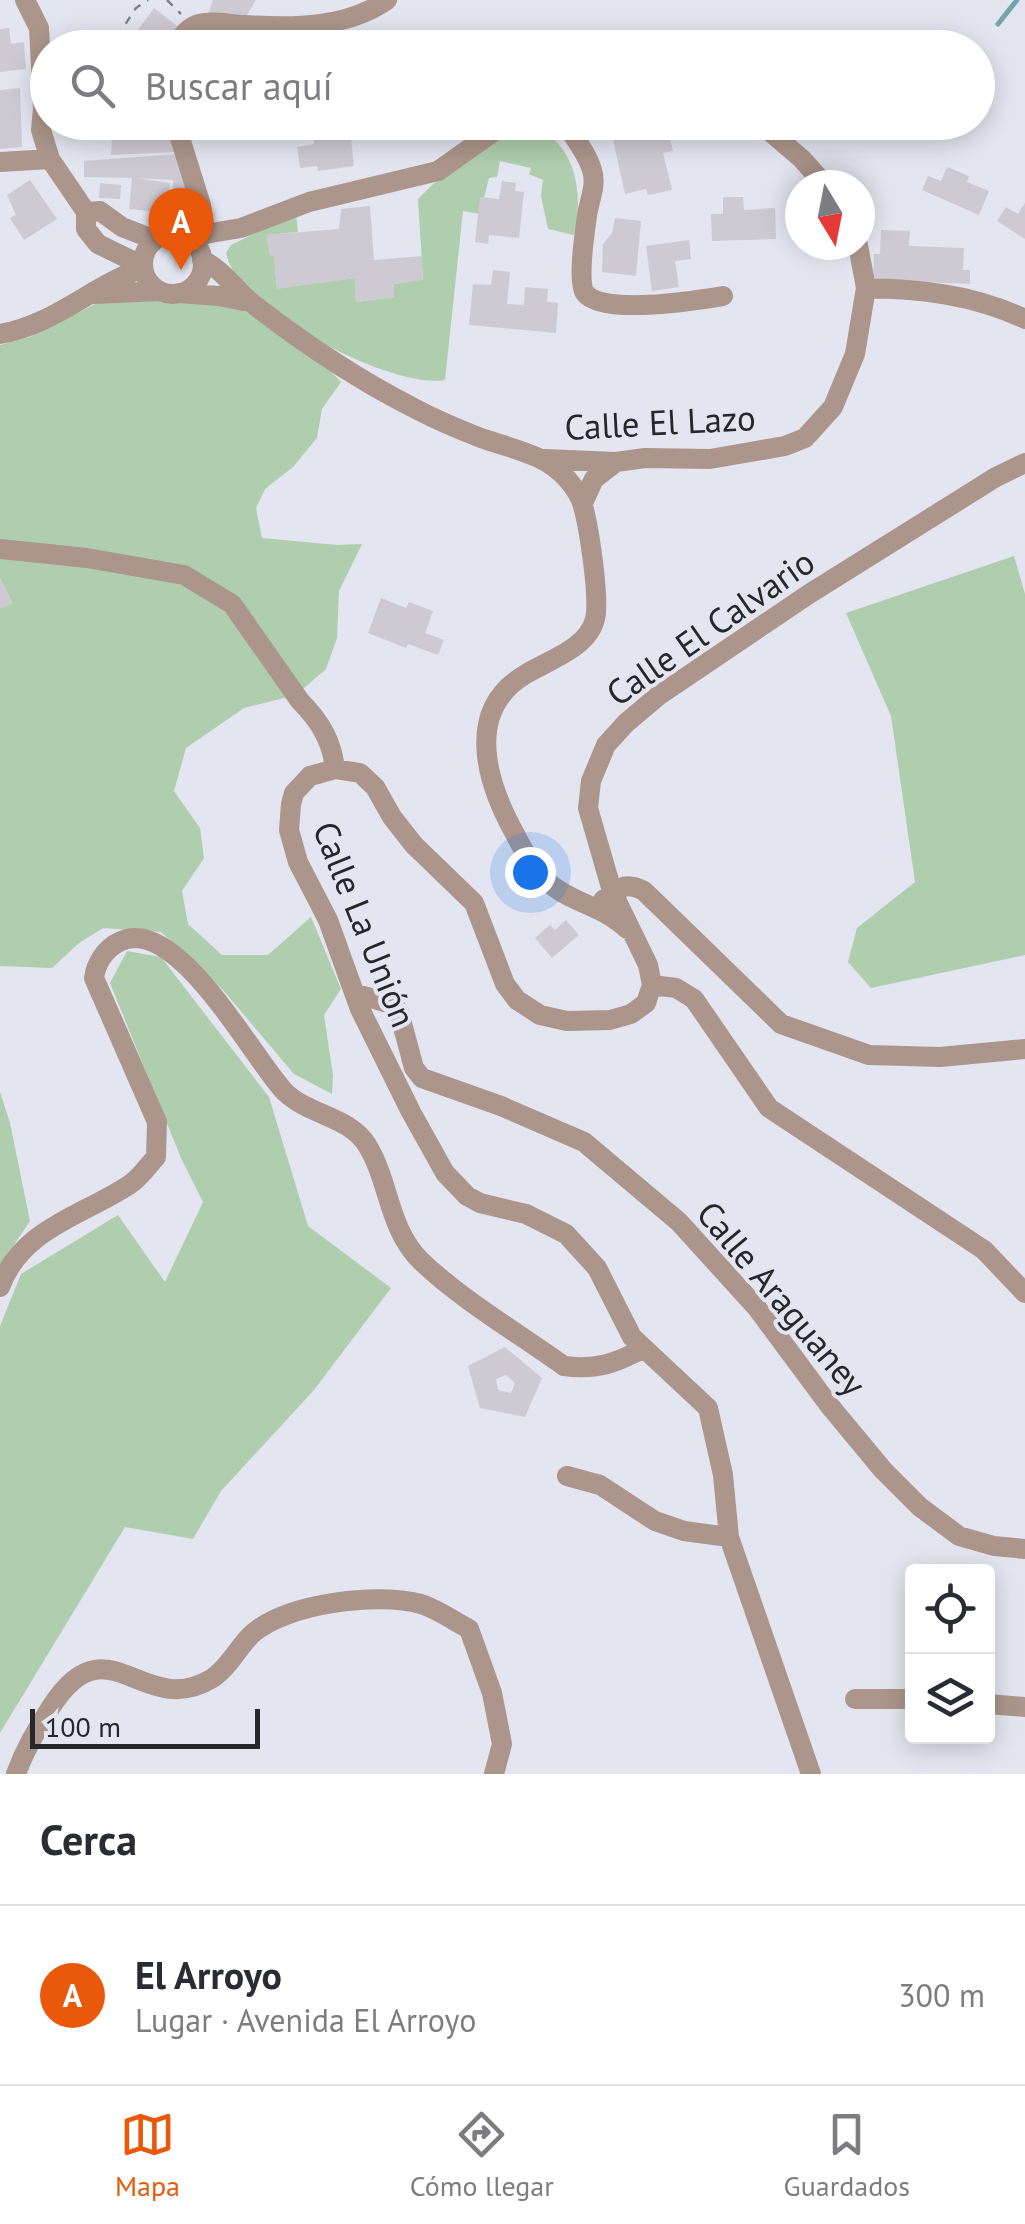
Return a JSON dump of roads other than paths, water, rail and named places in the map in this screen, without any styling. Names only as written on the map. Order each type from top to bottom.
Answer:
[{"type":"street","points":[[24,0],[39,30]]},
{"type":"street","points":[[189,30],[208,22],[280,27],[317,25],[351,17],[387,0]]},
{"type":"street","points":[[44,140],[50,160],[86,212],[86,229],[98,244],[143,267]]},
{"type":"street","points":[[170,292],[199,278],[201,205],[181,140]]},
{"type":"street","points":[[201,249],[241,228],[309,202],[438,171],[482,140]]},
{"type":"street","points":[[575,140],[593,171],[594,192],[587,210],[583,260],[582,288],[586,295],[594,300],[641,306],[724,296]]},
{"type":"street","points":[[779,140],[811,170]]},
{"type":"street","points":[[0,162],[50,160]]},
{"type":"street","points":[[86,212],[100,211],[122,227],[155,240]]},
{"type":"street","points":[[170,292],[146,278],[143,267],[148,247],[155,240],[175,234],[201,249],[211,264],[251,302],[411,406],[478,437],[545,459],[568,480],[583,503],[594,574],[595,620],[584,640],[506,688],[492,707],[486,728],[485,751],[495,790],[523,850],[551,885],[589,902],[632,934],[648,965],[652,986],[676,988],[694,999],[769,1108],[984,1250],[1025,1293]]},
{"type":"street","name":"Calle El Lazo","points":[[545,459],[616,462],[747,454],[805,438],[833,406],[854,354],[866,288],[861,260]]},
{"type":"street","points":[[0,334],[32,324],[143,267]]},
{"type":"street","points":[[866,288],[952,294],[1025,319]]},
{"type":"street","points":[[93,294],[170,292],[251,302]]},
{"type":"street","points":[[583,503],[594,479],[616,462]]},
{"type":"street","name":"Calle El Calvario","points":[[632,934],[612,891],[592,828],[588,795],[596,768],[616,734],[658,696],[793,604],[996,476],[1025,463]]},
{"type":"street","points":[[0,550],[88,558],[184,575],[232,604],[323,730],[332,746],[335,770]]},
{"type":"street","name":"Calle La Unión","points":[[652,986],[640,1009],[610,1020],[568,1021],[532,1011],[505,984],[479,911],[414,844],[367,778],[347,768],[310,776],[300,785],[291,804],[289,830],[298,862],[328,920],[354,993],[410,1112],[455,1186],[480,1203],[526,1214],[566,1234],[598,1268],[620,1318],[644,1348],[708,1408],[723,1475],[729,1537],[811,1774]]},
{"type":"street","points":[[589,902],[600,902],[612,891],[628,886],[644,891],[776,1009],[782,1024],[869,1055],[940,1057],[1025,1049]]},
{"type":"street","points":[[0,1287],[6,1270],[53,1224],[132,1184],[156,1156],[157,1122],[94,978],[98,962],[107,950],[120,940],[140,936],[172,952],[244,1034],[284,1091],[355,1131],[366,1144],[398,1230],[423,1263],[564,1366],[592,1370],[644,1348]]},
{"type":"street","name":"Calle Araguaney","points":[[354,993],[394,1005],[400,1012],[414,1068],[422,1078],[584,1142],[678,1222],[757,1308],[829,1405],[920,1507],[958,1536],[994,1546],[1025,1548]]},
{"type":"street","points":[[568,1476],[600,1484],[655,1521],[729,1537]]},
{"type":"street","points":[[16,1774],[25,1748],[66,1684],[81,1672],[94,1667],[122,1672],[156,1688],[181,1689],[212,1678],[254,1632],[300,1610],[369,1599],[422,1604],[468,1629],[492,1693],[502,1744],[494,1774]]},
{"type":"street","points":[[854,1699],[905,1699]]},
{"type":"street","points":[[995,1705],[1025,1707]]},
{"type":"waterway","points":[[998,24],[1017,0]]},
{"type":"place","name":"El Arroyo","points":[[181,270]]}]
